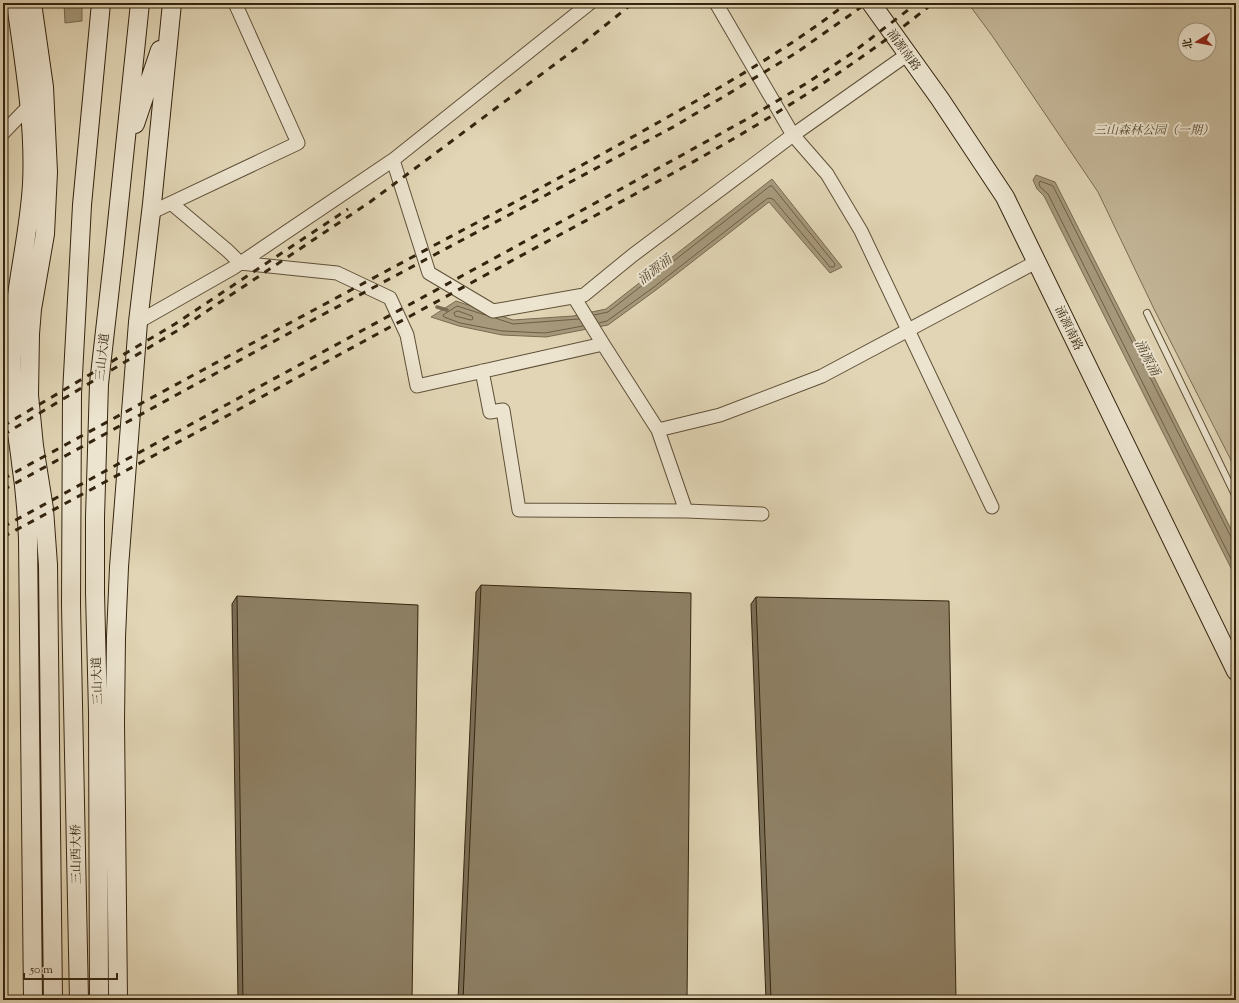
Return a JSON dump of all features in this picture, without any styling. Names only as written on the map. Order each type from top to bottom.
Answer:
[{"type":"main road","points":[[16,3],[30,105],[32,182],[29,220],[15,305],[12,346],[12,382],[13,402],[26,507],[28,539],[33,1000]]},
{"type":"main road","points":[[32,3],[44,86],[48,172],[45,234],[32,309],[29,395],[34,446],[44,509],[48,565],[53,1000]]},
{"type":"main road","name":"三山大道","points":[[73,708],[71,518],[72,394],[82,205],[101,3]]},
{"type":"main road","name":"三山大道","points":[[98,713],[95,518],[99,384],[140,3]]},
{"type":"main road","name":"涌源南路","points":[[871,3],[940,99],[1005,197],[1236,671]]},
{"type":"main road","name":"涌源南路","points":[[880,3],[979,138],[1016,202],[1236,643]]},
{"type":"main road","points":[[124,155],[171,11]]},
{"type":"main road","points":[[118,1000],[115,729],[116,637],[119,567],[138,322],[171,11]]},
{"type":"main road","name":"三山西大桥","points":[[73,708],[79,1000]]},
{"type":"main road","name":"三山西大桥","points":[[98,713],[99,1000]]},
{"type":"street","points":[[150,213],[298,143],[235,3]]},
{"type":"street","points":[[138,322],[240,264],[393,160],[590,3]]},
{"type":"street","points":[[716,3],[793,135],[827,174],[861,230],[992,508]]},
{"type":"street","points":[[393,160],[430,273],[493,311],[584,295],[633,254],[793,135],[908,54]]},
{"type":"street","points":[[3,133],[30,105]]},
{"type":"street","points":[[171,203],[228,251],[240,264],[337,273],[390,298],[407,335],[416,386],[603,344]]},
{"type":"street","points":[[658,430],[720,415],[822,376],[1036,262]]},
{"type":"street","points":[[574,297],[658,430],[686,511]]},
{"type":"street","points":[[482,372],[490,412],[503,410],[519,510],[686,511],[762,514]]},
{"type":"lane","points":[[1147,313],[1236,497]]},
{"type":"green space","name":"三山森林公园（一期）","points":[[968,3],[1236,3],[1236,470],[1155,311],[1098,192],[993,37]]},
{"type":"water","points":[[64,3],[82,3],[82,21],[65,23]]},
{"type":"water","points":[[1036,175],[1055,182],[1236,539],[1236,578],[1044,196],[1037,189],[1033,180]]},
{"type":"water","points":[[772,179],[842,267],[830,273],[769,202],[656,290],[608,325],[546,337],[502,335],[459,326],[431,317],[456,301],[513,320],[573,316],[606,309]]},
{"type":"building","points":[[481,585],[691,593],[687,1000],[463,1000]]},
{"type":"building","points":[[237,596],[418,605],[412,1000],[243,1000]]},
{"type":"building","points":[[756,597],[949,601],[956,1000],[771,1000]]},
{"type":"waterway","name":"涌源涌","points":[[437,307],[447,310]]},
{"type":"railway","points":[[3,435],[180,329],[370,202],[582,44],[633,3]]},
{"type":"railway","points":[[3,479],[513,203],[644,130],[759,64],[804,35],[847,3]]},
{"type":"railway","points":[[3,490],[324,314],[675,126],[796,53],[867,3]]},
{"type":"railway","points":[[3,527],[747,119],[807,83],[852,53],[917,3]]},
{"type":"railway","points":[[3,537],[623,201],[730,141],[834,76],[884,41],[933,3]]},
{"type":"railway","points":[[3,426],[175,324],[348,209]]}]
